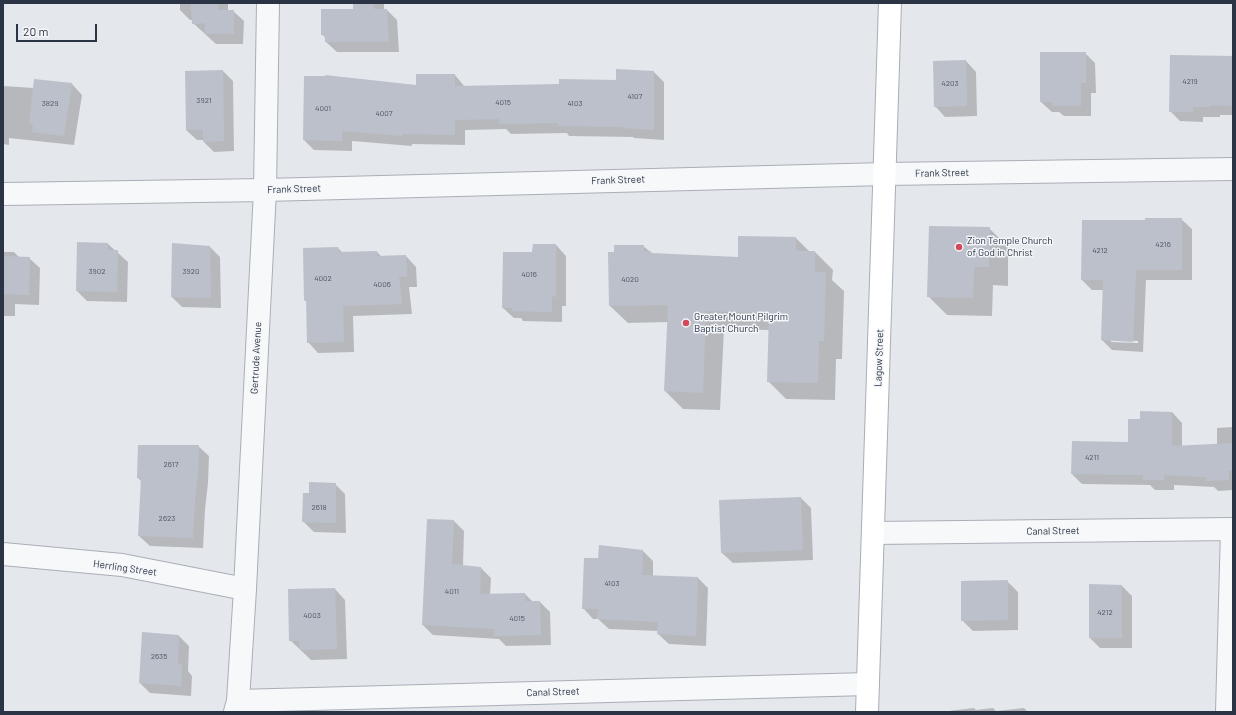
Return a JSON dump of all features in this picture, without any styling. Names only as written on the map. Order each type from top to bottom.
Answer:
[{"type":"street","name":"Gertrude Avenue","points":[[236,706],[245,589],[265,190],[268,3]]},
{"type":"street","name":"Lagow Street","points":[[868,712],[890,3]]},
{"type":"street","name":"Frank Street","points":[[3,194],[265,190],[885,174],[1233,168]]},
{"type":"street","name":"Canal Street","points":[[873,533],[1232,529]]},
{"type":"street","points":[[1227,712],[1232,529]]},
{"type":"street","name":"Herrling Street","points":[[3,554],[122,565],[245,589]]},
{"type":"street","name":"Canal Street","points":[[236,706],[868,684]]},
{"type":"building","points":[[191,3],[218,3],[218,10],[234,10],[234,34],[205,34],[205,23],[192,24]]},
{"type":"building","points":[[353,3],[374,3],[374,9],[387,9],[389,42],[325,42],[325,35],[321,35],[321,9],[353,9]]},
{"type":"building","points":[[1040,52],[1086,52],[1086,83],[1081,83],[1081,106],[1052,106],[1052,102],[1040,102]]},
{"type":"building","points":[[1170,55],[1233,56],[1233,106],[1210,105],[1210,107],[1193,107],[1193,112],[1169,112]]},
{"type":"building","points":[[966,60],[967,106],[934,107],[933,61]]},
{"type":"building","points":[[616,69],[654,71],[654,130],[623,127],[558,126],[558,123],[500,124],[499,119],[455,120],[455,135],[402,134],[402,136],[342,131],[342,141],[303,140],[304,76],[325,75],[416,85],[416,74],[455,74],[455,86],[559,84],[559,79],[616,80]]},
{"type":"building","points":[[223,70],[224,141],[203,142],[203,130],[186,130],[185,71]]},
{"type":"building","points":[[34,79],[72,83],[64,136],[32,132],[33,124],[29,123]]},
{"type":"building","points":[[1145,218],[1182,218],[1182,270],[1136,270],[1133,342],[1101,340],[1103,280],[1081,280],[1082,220],[1145,220]]},
{"type":"building","name":"Zion Temple Church of God in Christ","points":[[929,226],[990,227],[989,267],[974,267],[973,298],[927,297]]},
{"type":"building","points":[[738,236],[796,237],[796,251],[815,251],[815,272],[826,272],[824,341],[819,341],[818,383],[767,382],[769,313],[706,311],[703,393],[664,391],[668,305],[609,306],[608,252],[614,252],[614,245],[644,245],[644,251],[651,251],[651,253],[738,257]]},
{"type":"building","points":[[77,242],[108,243],[108,250],[118,250],[117,292],[76,291]]},
{"type":"building","points":[[172,243],[210,246],[211,298],[171,297]]},
{"type":"building","points":[[533,244],[556,244],[556,297],[552,296],[552,312],[512,311],[512,308],[502,308],[503,252],[532,252]]},
{"type":"building","points":[[338,247],[339,252],[377,251],[377,256],[406,255],[407,277],[399,277],[402,304],[343,306],[344,342],[307,343],[306,300],[304,301],[303,248]]},
{"type":"building","points":[[3,256],[30,257],[29,295],[3,294]]},
{"type":"building","points":[[1140,411],[1172,412],[1172,446],[1233,443],[1233,471],[1229,471],[1229,480],[1206,481],[1206,477],[1164,475],[1164,480],[1143,480],[1143,475],[1071,474],[1072,441],[1128,442],[1128,419],[1140,419]]},
{"type":"building","points":[[138,445],[199,445],[193,538],[138,536],[141,478],[137,478]]},
{"type":"building","points":[[309,482],[336,483],[336,523],[302,522],[303,493],[309,493]]},
{"type":"building","points":[[801,497],[803,550],[721,553],[719,500]]},
{"type":"building","points":[[427,519],[454,520],[452,564],[481,567],[480,594],[525,593],[526,601],[540,601],[541,635],[494,636],[494,629],[422,625]]},
{"type":"building","points":[[599,545],[643,550],[642,575],[698,577],[696,636],[657,634],[658,622],[597,619],[598,609],[582,609],[584,558],[598,558]]},
{"type":"building","points":[[1008,580],[1008,620],[961,621],[961,581]]},
{"type":"building","points":[[1089,584],[1122,585],[1122,638],[1089,638]]},
{"type":"building","points":[[335,588],[337,649],[300,650],[299,641],[289,641],[288,589]]},
{"type":"building","points":[[142,632],[179,635],[178,664],[182,664],[181,686],[139,683]]},
{"type":"place","name":"Zion Temple Church of God in Christ","points":[[959,247]]},
{"type":"place","name":"Greater Mount Pilgrim Baptist Church","points":[[686,323]]}]
